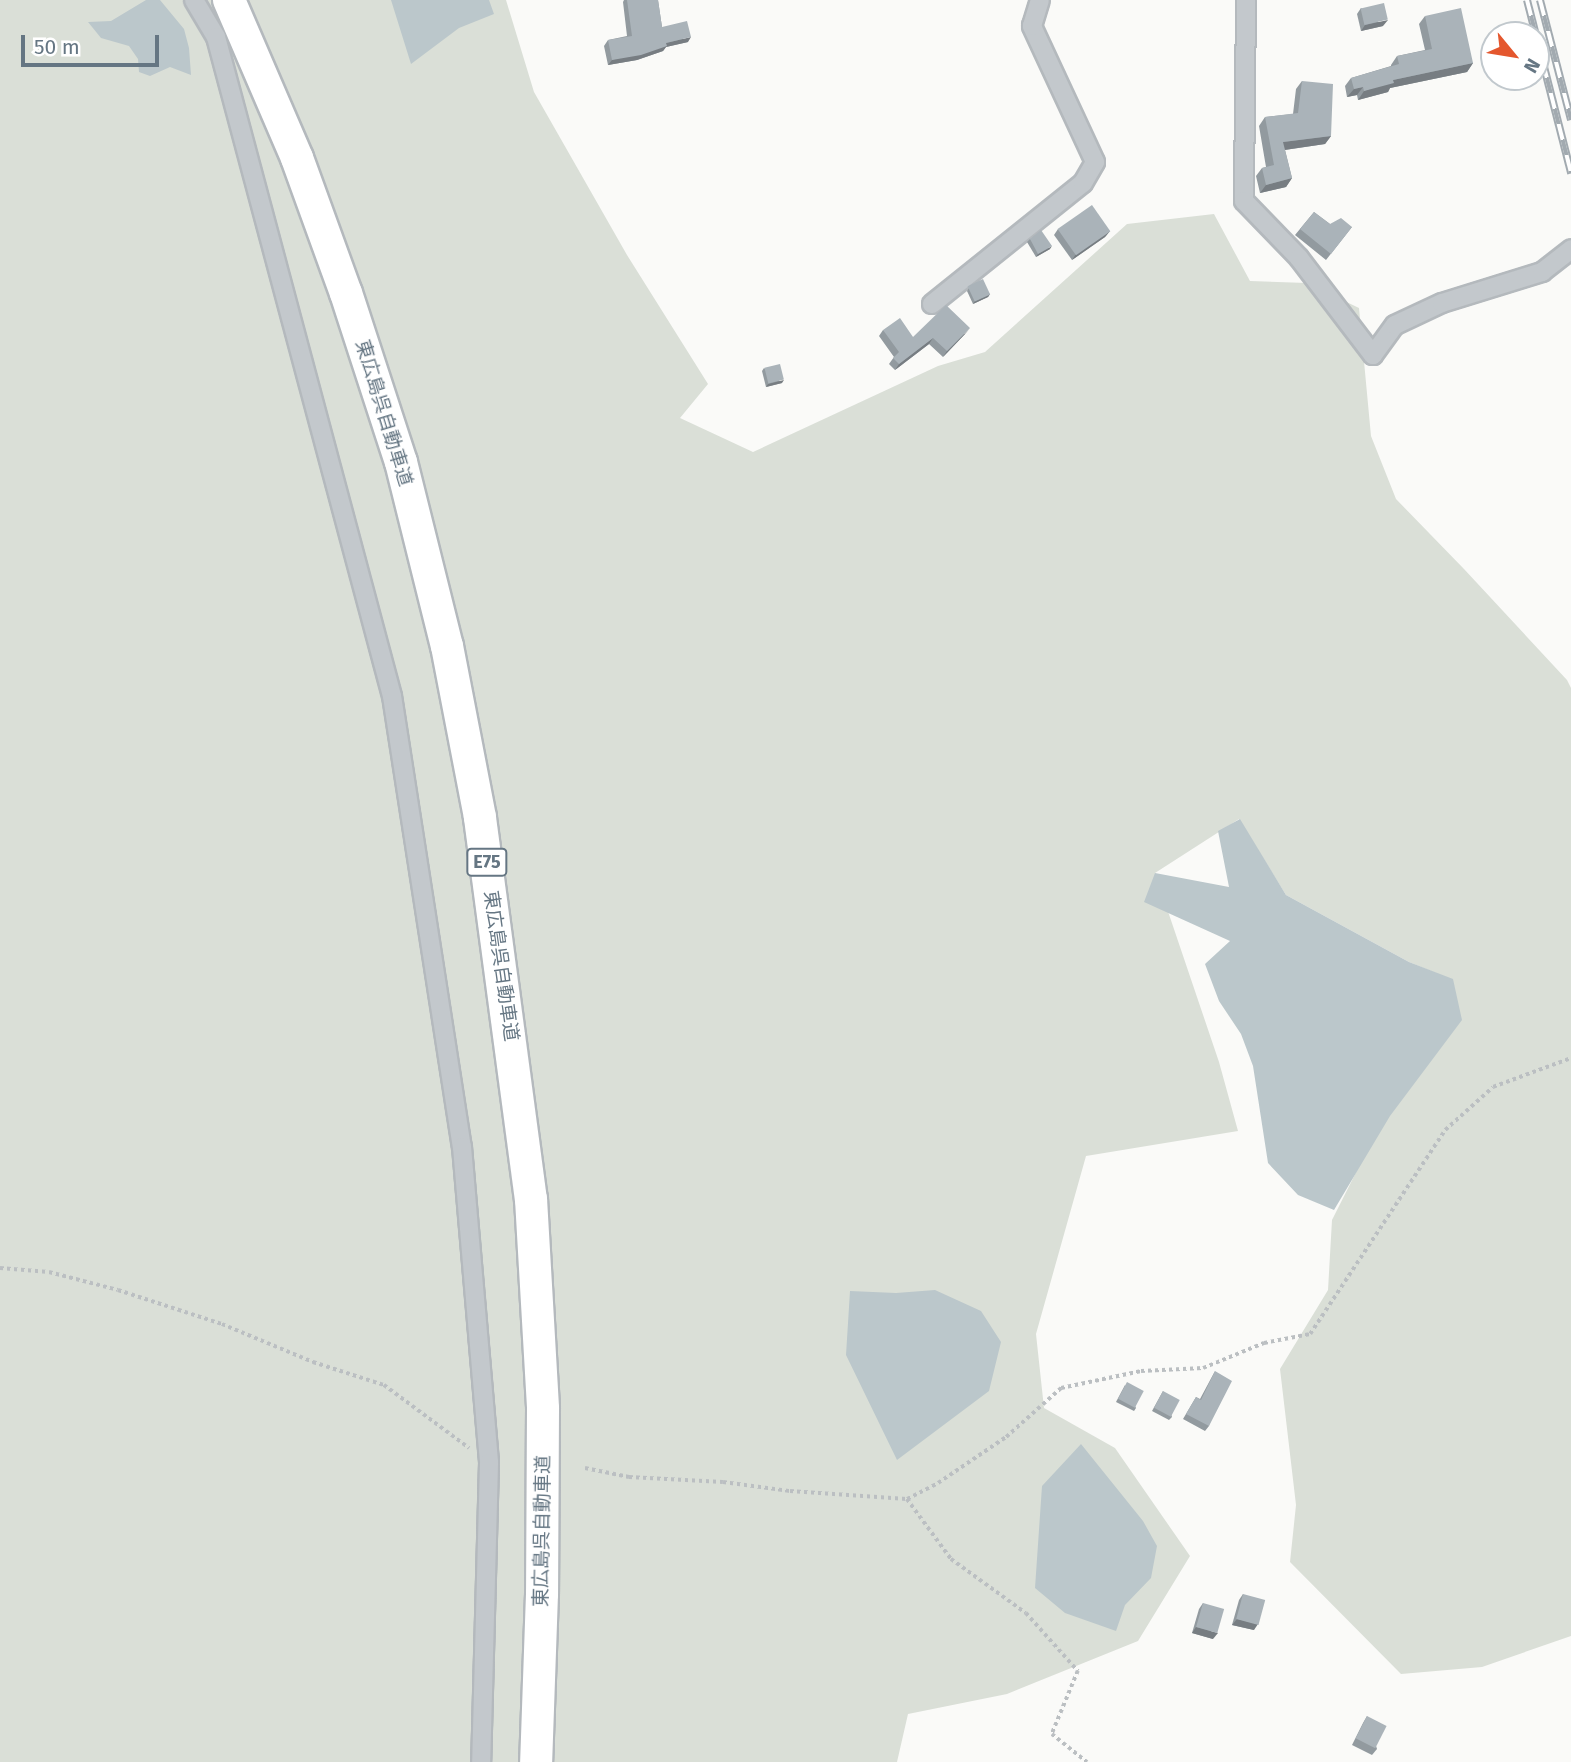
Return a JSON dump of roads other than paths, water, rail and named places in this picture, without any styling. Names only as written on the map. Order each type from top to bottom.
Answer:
[{"type":"highway","name":"東広島呉自動車道","points":[[229,0],[297,158],[346,293],[401,462],[447,646],[481,818],[531,1199],[541,1367],[542,1581],[536,1762]]},
{"type":"street","points":[[194,0],[216,37],[392,696],[462,1147],[489,1463],[481,1762]]},
{"type":"street","points":[[932,304],[1083,183],[1095,162],[1032,26],[1040,0]]},
{"type":"street","points":[[1246,0],[1244,201],[1299,258],[1373,355],[1395,326],[1442,303],[1542,272],[1571,249]]},
{"type":"railway","points":[[1527,0],[1571,173]]},
{"type":"railway","points":[[1540,0],[1571,120]]}]
